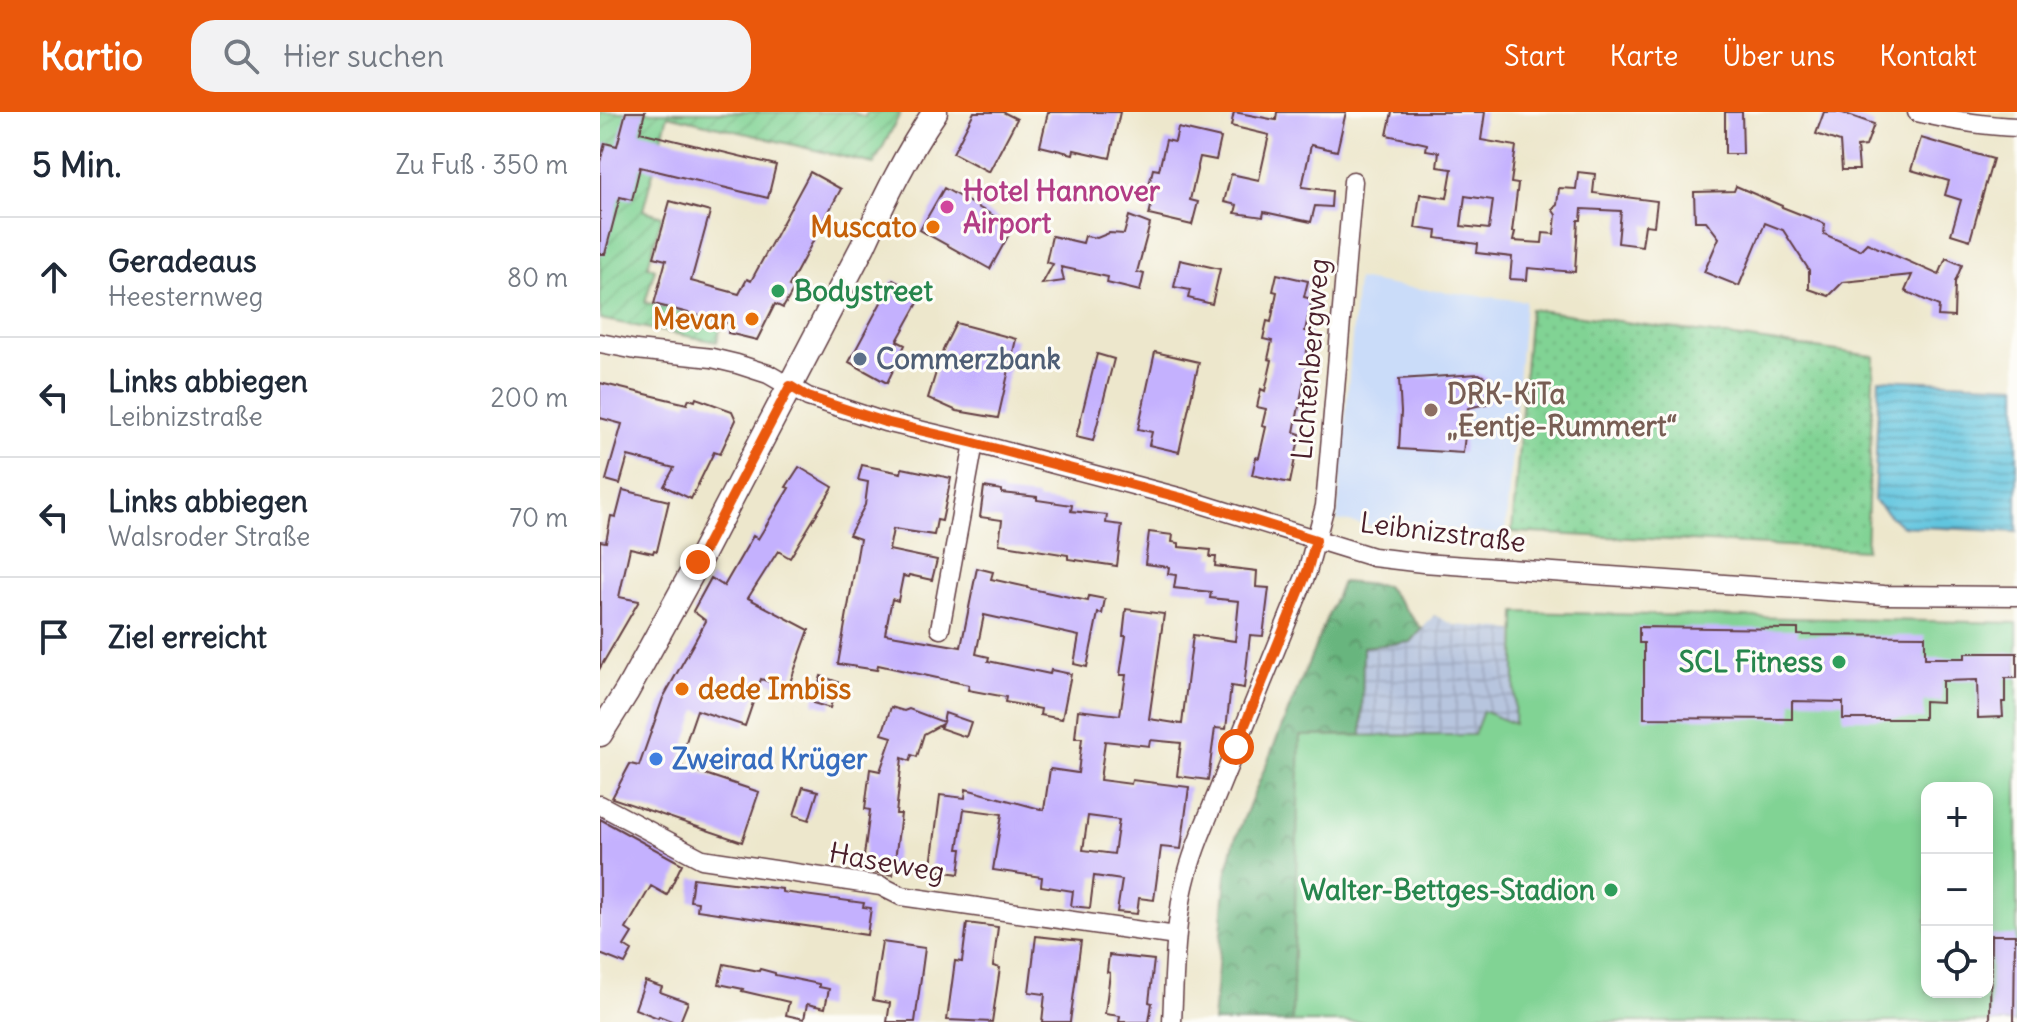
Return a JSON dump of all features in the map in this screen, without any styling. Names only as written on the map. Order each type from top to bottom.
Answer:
[{"type":"street","points":[[600,734],[691,575],[883,203],[919,135],[935,112]]},
{"type":"street","points":[[1917,112],[1953,121],[2017,127]]},
{"type":"street","name":"Lichtenbergweg","points":[[1172,1022],[1176,936],[1188,868],[1307,572],[1325,506],[1353,181]]},
{"type":"street","name":"Leibnizstraße","points":[[600,343],[737,364],[768,374],[808,397],[885,422],[1182,498],[1373,557],[1884,595],[2017,596]]},
{"type":"street","points":[[940,629],[974,443]]},
{"type":"street","name":"Haseweg","points":[[600,805],[702,859],[881,886],[901,896],[1176,936]]},
{"type":"shaded area","name":"DRK-KiTa „Eentje-Rummert“","points":[[1357,279],[1525,301],[1505,534],[1395,530],[1337,520]]},
{"type":"shaded area","points":[[1434,615],[1454,625],[1514,630],[1514,724],[1475,735],[1362,735],[1363,647],[1411,642]]},
{"type":"green space","points":[[600,112],[852,112],[865,117],[867,112],[901,112],[874,164],[668,115],[643,210],[662,216],[648,266],[655,269],[645,303],[722,322],[717,342],[600,319]]},
{"type":"green space","points":[[1530,309],[1874,356],[1866,550],[1512,532]]},
{"type":"green space","points":[[1342,582],[1386,586],[1422,629],[1411,642],[1363,647],[1362,735],[1300,736],[1292,1022],[1213,1022],[1226,876],[1234,842]]},
{"type":"green space","name":"Walter-Bettges-Stadion","points":[[1516,612],[2017,623],[2017,1022],[1292,1022],[1300,736],[1474,735],[1483,711],[1514,724]]},
{"type":"water","points":[[1879,379],[2017,385],[2017,532],[1901,526],[1874,501]]},
{"type":"building","points":[[626,112],[645,112],[640,132],[776,165],[768,198],[640,167],[632,200],[620,197],[605,254],[600,254],[600,162],[605,143],[617,146]]},
{"type":"building","points":[[974,112],[1003,112],[1017,119],[989,172],[953,153]]},
{"type":"building","points":[[1048,112],[1120,112],[1110,158],[1040,146]]},
{"type":"building","points":[[1234,112],[1276,120],[1277,112],[1346,112],[1337,151],[1311,145],[1302,187],[1332,191],[1331,207],[1315,206],[1311,222],[1264,212],[1263,217],[1235,213],[1237,205],[1224,202],[1231,174],[1259,180],[1269,135],[1231,126]]},
{"type":"building","points":[[1392,112],[1485,112],[1481,140],[1516,146],[1511,183],[1518,184],[1513,241],[1542,243],[1543,233],[1554,234],[1556,215],[1552,209],[1557,205],[1559,188],[1576,189],[1578,172],[1595,174],[1593,193],[1657,201],[1654,226],[1645,225],[1642,246],[1618,243],[1621,211],[1582,209],[1581,220],[1578,220],[1575,272],[1528,268],[1527,280],[1510,279],[1512,257],[1477,253],[1478,244],[1436,238],[1437,231],[1415,228],[1420,194],[1447,198],[1452,169],[1437,167],[1439,152],[1426,150],[1427,144],[1387,135]],"holes":[[[1465,196],[1493,200],[1489,229],[1461,226]]]},
{"type":"building","points":[[1725,112],[1742,112],[1743,154],[1725,154]]},
{"type":"building","points":[[1824,112],[1840,112],[1874,124],[1866,146],[1857,147],[1859,170],[1842,170],[1840,142],[1816,134]]},
{"type":"building","points":[[1178,128],[1221,138],[1216,160],[1200,157],[1190,200],[1198,202],[1192,225],[1149,215],[1155,190],[1148,189],[1153,169],[1159,170],[1166,140],[1175,142]]},
{"type":"building","points":[[1921,138],[1993,159],[1970,240],[1951,234],[1961,200],[1945,195],[1949,181],[1911,170]]},
{"type":"building","points":[[810,172],[841,189],[789,286],[794,289],[783,308],[775,304],[757,340],[728,333],[730,324],[654,304],[666,260],[654,257],[670,201],[710,212],[691,281],[739,294],[747,279],[751,281]]},
{"type":"building","points":[[1736,186],[1825,224],[1824,234],[1860,250],[1867,243],[1939,275],[1946,258],[1962,265],[1955,282],[1954,317],[1938,316],[1939,306],[1905,291],[1912,275],[1843,282],[1829,296],[1809,289],[1809,270],[1783,230],[1765,223],[1739,286],[1704,272],[1719,238],[1706,221],[1695,221],[1694,192],[1734,191]]},
{"type":"building","points":[[944,188],[1013,227],[990,269],[920,230]]},
{"type":"building","points":[[1129,216],[1150,224],[1137,272],[1144,274],[1140,291],[1107,283],[1108,277],[1061,267],[1064,281],[1042,284],[1053,264],[1046,262],[1052,236],[1083,243],[1085,236],[1097,238],[1109,233],[1124,234]]},
{"type":"building","points":[[1180,260],[1220,269],[1212,304],[1188,298],[1190,290],[1174,287]]},
{"type":"building","points":[[1277,274],[1308,281],[1304,297],[1312,299],[1305,331],[1311,332],[1304,365],[1307,366],[1294,432],[1300,434],[1290,483],[1252,475],[1266,427],[1262,426],[1266,409],[1257,407],[1261,389],[1265,391],[1272,360],[1268,359],[1272,341],[1263,339],[1267,321],[1271,322]]},
{"type":"building","points":[[893,280],[922,296],[897,341],[905,345],[887,383],[849,362]]},
{"type":"building","points":[[956,323],[1016,339],[998,418],[957,411],[928,398],[944,347]]},
{"type":"building","points":[[1155,352],[1199,362],[1179,452],[1149,445],[1152,432],[1138,429]]},
{"type":"building","points":[[1097,354],[1114,359],[1093,441],[1076,437]]},
{"type":"building","points":[[1479,374],[1490,380],[1494,393],[1486,404],[1468,408],[1463,453],[1399,449],[1399,379]]},
{"type":"building","points":[[600,383],[687,404],[689,399],[695,401],[696,398],[732,411],[736,420],[720,454],[714,452],[691,499],[664,486],[674,468],[628,456],[620,484],[606,480],[622,424],[600,418]]},
{"type":"building","points":[[862,465],[901,473],[902,468],[951,478],[942,521],[937,520],[934,535],[893,529],[889,550],[937,560],[932,580],[903,576],[898,601],[892,599],[885,634],[961,647],[977,568],[993,572],[991,579],[1027,588],[1088,601],[1089,596],[1105,599],[1102,614],[1098,613],[1087,667],[1074,664],[1079,636],[984,615],[976,654],[989,657],[988,661],[1050,674],[1051,670],[1071,674],[1062,719],[1040,715],[1041,709],[1005,702],[1006,697],[968,690],[969,685],[878,665],[877,670],[838,664],[860,539],[849,535],[865,505],[868,482],[858,480]]},
{"type":"building","points":[[799,467],[833,487],[790,558],[778,551],[748,598],[809,630],[788,688],[761,679],[745,726],[697,710],[678,765],[759,792],[742,842],[612,798],[630,764],[639,766],[663,698],[706,621],[693,611],[711,578],[724,586],[753,536],[758,539]]},
{"type":"building","points":[[984,487],[1072,505],[1071,511],[1107,515],[1106,523],[1122,525],[1117,566],[999,544],[1002,520],[980,517]]},
{"type":"building","points":[[623,490],[669,501],[657,551],[653,553],[630,548],[619,597],[639,601],[600,668],[600,541],[606,542],[611,516],[616,517]]},
{"type":"building","points":[[1149,532],[1173,535],[1172,542],[1179,543],[1179,547],[1211,550],[1210,557],[1216,557],[1215,566],[1257,571],[1256,587],[1269,588],[1263,636],[1250,635],[1244,688],[1231,686],[1226,729],[1215,728],[1208,780],[1177,776],[1181,743],[1150,740],[1149,746],[1105,741],[1100,780],[1131,784],[1132,780],[1189,787],[1181,849],[1161,847],[1154,900],[1139,898],[1137,914],[1117,912],[1122,880],[1094,876],[1090,908],[1071,906],[1073,891],[1041,886],[1042,877],[993,870],[1002,814],[964,809],[958,849],[962,849],[959,874],[934,870],[931,866],[940,795],[965,798],[966,789],[1044,810],[1050,769],[1078,773],[1082,738],[1075,738],[1078,710],[1120,715],[1126,675],[1120,675],[1126,636],[1123,636],[1126,609],[1164,614],[1149,719],[1182,724],[1193,635],[1235,641],[1239,601],[1210,598],[1211,592],[1174,588],[1176,575],[1168,574],[1169,567],[1145,564]],"holes":[[[1088,816],[1119,820],[1114,854],[1083,850]]]},
{"type":"building","points":[[1639,627],[1798,629],[1798,635],[1925,636],[1925,658],[1965,658],[1965,653],[2017,653],[2017,678],[2005,678],[2003,717],[1978,718],[1977,680],[1942,681],[1942,702],[1924,701],[1924,719],[1843,719],[1843,702],[1792,701],[1792,719],[1644,718],[1644,643],[1639,643]]},
{"type":"building","points":[[821,676],[838,682],[830,708],[813,703]]},
{"type":"building","points":[[891,707],[904,711],[909,709],[943,722],[945,713],[971,722],[966,737],[940,728],[942,724],[924,734],[917,757],[912,755],[910,761],[902,758],[896,814],[901,814],[893,875],[862,871],[870,810],[865,809],[870,769],[880,771],[892,737],[882,734]]},
{"type":"building","points":[[803,787],[818,791],[809,820],[794,815]]},
{"type":"building","points":[[600,819],[682,864],[667,895],[651,886],[626,929],[632,933],[624,946],[632,951],[625,964],[600,954]]},
{"type":"building","points":[[693,878],[864,903],[863,907],[871,908],[867,935],[697,910],[698,902],[690,901]]},
{"type":"building","points":[[967,923],[998,927],[993,966],[1000,968],[992,1022],[947,1020],[955,961],[962,962]]},
{"type":"building","points":[[1993,935],[2015,935],[2014,1022],[1990,1022]]},
{"type":"building","points":[[1036,936],[1081,941],[1070,1022],[1042,1022],[1045,994],[1029,992]]},
{"type":"building","points":[[882,942],[925,948],[915,1022],[887,1022],[890,1003],[873,1000]]},
{"type":"building","points":[[1109,955],[1154,960],[1149,1022],[1119,1022],[1120,1016],[1105,1014]]},
{"type":"building","points":[[724,964],[760,969],[819,984],[819,987],[829,989],[825,1008],[807,1004],[804,1019],[786,1015],[789,1002],[719,984]]},
{"type":"building","points":[[645,981],[662,987],[660,992],[688,1002],[680,1022],[635,1009]]},
{"type":"place","name":"Hotel Hannover Airport","points":[[947,207]]},
{"type":"place","name":"Muscato","points":[[933,227]]},
{"type":"place","name":"Bodystreet","points":[[778,291]]},
{"type":"place","name":"Mevan","points":[[752,319]]},
{"type":"place","name":"Commerzbank","points":[[860,359]]},
{"type":"place","name":"DRK-KiTa „Eentje-Rummert“","points":[[1431,410]]},
{"type":"place","name":"SCL Fitness","points":[[1839,662]]},
{"type":"place","name":"dede Imbiss","points":[[682,689]]},
{"type":"place","name":"Zweirad Krüger","points":[[656,759]]},
{"type":"place","name":"Walter-Bettges-Stadion","points":[[1611,890]]},
{"type":"route","points":[[698,562],[790,386],[808,397],[885,422],[1182,498],[1316,540],[1307,572],[1236,747]]}]
